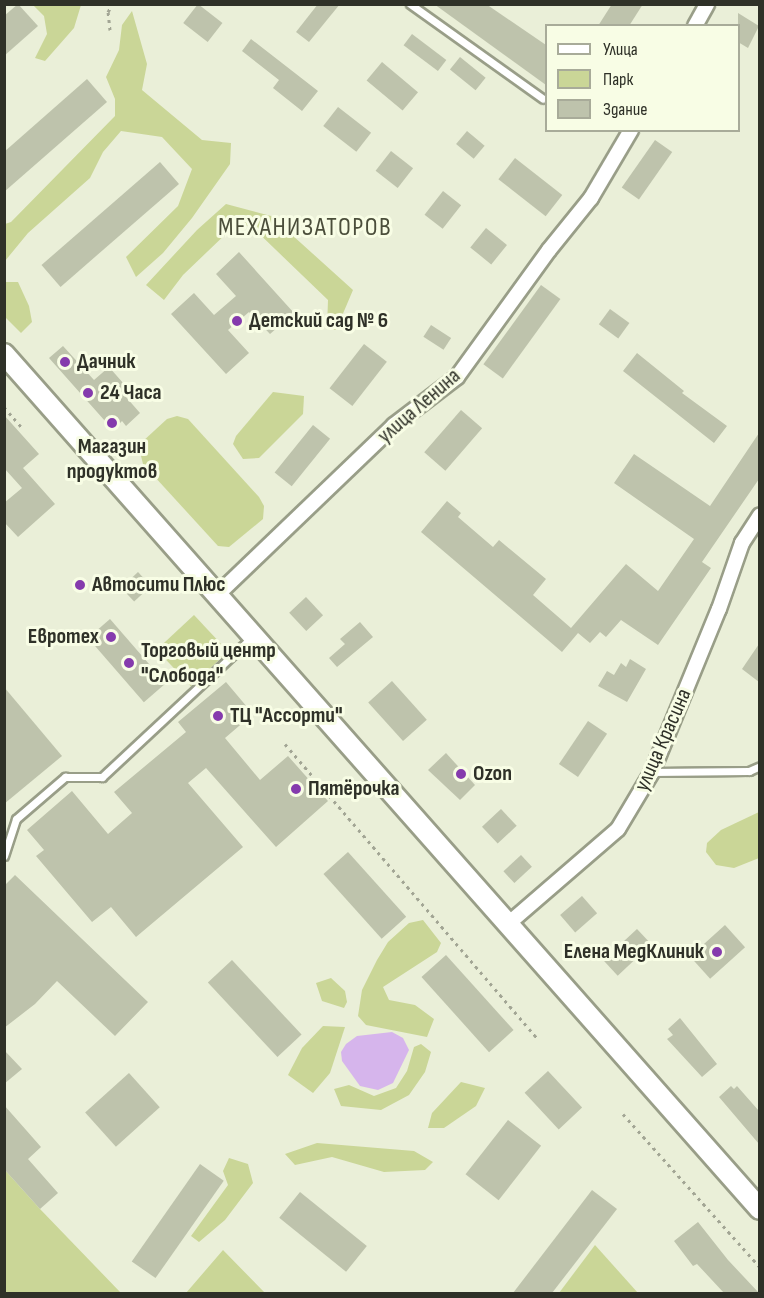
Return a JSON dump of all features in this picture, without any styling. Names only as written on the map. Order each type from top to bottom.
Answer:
[{"type":"main road","points":[[4,354],[759,1209]]},
{"type":"street","points":[[695,24],[707,4]]},
{"type":"street","name":"улица Ленина","points":[[217,595],[394,425],[457,377],[591,198],[630,132]]},
{"type":"street","name":"улица Красина","points":[[508,924],[618,829],[652,772],[719,609],[742,543],[759,515]]},
{"type":"lane","points":[[410,4],[543,99]]},
{"type":"lane","points":[[4,856],[16,819],[65,777],[102,777],[253,636]]},
{"type":"lane","points":[[652,772],[749,771],[759,766]]},
{"type":"path","points":[[110,30],[108,12],[112,4]]},
{"type":"path","points":[[4,407],[22,428]]},
{"type":"path","points":[[285,744],[538,1039]]},
{"type":"path","points":[[623,1114],[759,1267]]},
{"type":"green space","points":[[33,5],[81,5],[74,28],[45,61],[35,58],[47,34],[44,16]]},
{"type":"green space","points":[[132,11],[147,64],[142,90],[202,140],[231,143],[230,164],[192,218],[163,253],[136,277],[126,257],[178,206],[192,169],[162,137],[121,131],[103,152],[90,178],[28,233],[5,261],[5,224],[11,222],[115,116],[115,99],[106,77],[119,50],[122,25]]},
{"type":"green space","points":[[226,204],[271,216],[353,290],[336,330],[327,328],[328,300],[250,225],[231,229],[183,275],[164,300],[146,285],[197,230]]},
{"type":"green space","points":[[6,282],[18,282],[29,306],[32,322],[21,333],[5,317]]},
{"type":"green space","points":[[273,392],[304,396],[303,414],[259,458],[243,459],[233,444],[236,436]]},
{"type":"green space","points":[[177,416],[188,419],[259,497],[264,506],[263,519],[229,547],[218,546],[143,464],[140,452],[142,442],[167,419]]},
{"type":"green space","points":[[194,615],[228,652],[191,686],[157,650]]},
{"type":"green space","points":[[759,812],[759,858],[734,868],[716,865],[706,852],[707,843],[721,830]]},
{"type":"green space","points":[[423,920],[441,943],[437,952],[383,987],[389,1000],[415,1005],[434,1019],[427,1037],[366,1025],[358,1016],[362,990],[377,960],[388,942],[409,923]]},
{"type":"green space","points":[[331,978],[345,991],[347,1002],[344,1008],[322,1001],[316,983]]},
{"type":"green space","points":[[323,1026],[345,1027],[330,1073],[313,1093],[288,1075],[302,1048]]},
{"type":"green space","points":[[421,1044],[431,1052],[425,1072],[409,1095],[381,1110],[341,1106],[334,1089],[349,1085],[374,1096],[396,1088],[407,1071],[414,1047]]},
{"type":"green space","points":[[461,1082],[485,1088],[476,1106],[444,1128],[428,1128],[432,1113]]},
{"type":"green space","points":[[317,1143],[414,1151],[433,1162],[425,1170],[384,1172],[332,1157],[295,1165],[285,1154]]},
{"type":"green space","points":[[229,1158],[248,1164],[253,1183],[225,1220],[199,1242],[191,1236],[228,1185],[223,1171]]},
{"type":"green space","points":[[4,1169],[40,1209],[121,1293],[5,1293]]},
{"type":"green space","points":[[595,1245],[638,1293],[559,1293]]},
{"type":"green space","points":[[223,1250],[265,1293],[186,1293]]},
{"type":"shaded area","points":[[392,1032],[403,1038],[409,1050],[393,1083],[378,1090],[360,1086],[342,1061],[341,1052],[346,1044],[357,1036]]},
{"type":"building","points":[[18,4],[38,26],[4,56],[4,16]]},
{"type":"building","points":[[198,4],[222,23],[208,42],[183,23]]},
{"type":"building","points":[[318,4],[340,4],[309,42],[296,32]]},
{"type":"building","points":[[434,4],[486,4],[545,44],[545,84]]},
{"type":"building","points":[[612,4],[643,4],[630,24],[599,24]]},
{"type":"building","points":[[738,13],[759,26],[748,48],[740,43],[740,24],[738,24]]},
{"type":"building","points":[[412,34],[446,60],[438,71],[404,45]]},
{"type":"building","points":[[251,39],[318,91],[302,111],[273,88],[279,80],[242,51]]},
{"type":"building","points":[[460,57],[486,78],[476,90],[450,69]]},
{"type":"building","points":[[382,62],[418,92],[403,111],[367,80]]},
{"type":"building","points":[[87,79],[107,102],[4,192],[4,152]]},
{"type":"building","points":[[338,107],[371,133],[356,152],[323,126]]},
{"type":"building","points":[[467,131],[485,146],[474,159],[456,144]]},
{"type":"building","points":[[655,140],[672,152],[639,200],[622,188]]},
{"type":"building","points":[[391,151],[413,168],[398,188],[376,171]]},
{"type":"building","points":[[515,158],[562,195],[546,216],[498,179]]},
{"type":"building","points":[[160,162],[179,184],[61,287],[42,265]]},
{"type":"building","points":[[443,191],[461,205],[443,229],[425,215]]},
{"type":"building","points":[[486,228],[507,245],[491,264],[470,247]]},
{"type":"building","points":[[239,252],[294,313],[270,334],[249,312],[228,330],[249,353],[226,374],[171,314],[194,293],[214,315],[236,296],[216,274]]},
{"type":"building","points":[[541,285],[560,299],[503,378],[483,364]]},
{"type":"building","points":[[610,309],[629,323],[618,338],[599,324]]},
{"type":"building","points":[[431,325],[451,338],[444,350],[423,337]]},
{"type":"building","points":[[364,344],[387,362],[352,406],[330,388]]},
{"type":"building","points":[[63,346],[94,380],[109,367],[131,392],[126,397],[140,413],[126,426],[122,421],[113,430],[49,358]]},
{"type":"building","points":[[637,353],[684,391],[682,393],[727,426],[714,443],[623,371]]},
{"type":"building","points":[[461,410],[482,428],[445,471],[424,452]]},
{"type":"building","points":[[4,415],[39,454],[23,468],[55,504],[18,537],[4,522],[4,503],[22,488],[4,468]]},
{"type":"building","points":[[313,425],[330,439],[292,486],[275,472]]},
{"type":"building","points":[[759,433],[759,479],[702,562],[711,568],[658,645],[621,620],[606,637],[600,632],[590,643],[578,633],[562,652],[421,532],[447,501],[461,513],[458,517],[493,547],[499,540],[546,579],[533,595],[571,628],[626,564],[658,591],[694,539],[614,483],[634,454],[710,506]]},
{"type":"building","points":[[138,572],[151,586],[134,602],[121,588]]},
{"type":"building","points":[[306,597],[323,615],[306,631],[289,613]]},
{"type":"building","name":"Торговый центр \"Слобода\"","points":[[110,619],[166,683],[144,702],[88,638]]},
{"type":"building","points":[[360,622],[373,637],[337,667],[329,658],[345,644],[340,639]]},
{"type":"building","points":[[759,644],[759,682],[742,669]]},
{"type":"building","points":[[630,659],[646,669],[627,702],[598,686],[607,671],[614,675],[621,663],[626,667]]},
{"type":"building","points":[[392,681],[427,720],[403,741],[368,702]]},
{"type":"building","points":[[226,682],[253,714],[225,738],[260,780],[288,756],[328,801],[276,847],[206,768],[188,783],[243,847],[136,937],[111,907],[92,922],[36,856],[44,850],[27,830],[72,791],[108,834],[132,813],[114,792],[186,732],[178,722]]},
{"type":"building","points":[[4,687],[62,756],[4,804]]},
{"type":"building","points":[[588,721],[607,734],[578,777],[559,764]]},
{"type":"building","points":[[446,753],[475,785],[460,800],[428,770]]},
{"type":"building","points":[[501,809],[517,826],[498,844],[482,827]]},
{"type":"building","points":[[348,852],[406,917],[382,939],[323,874]]},
{"type":"building","points":[[521,855],[532,867],[514,883],[503,871]]},
{"type":"building","points":[[15,875],[148,1002],[115,1036],[57,981],[35,1004],[4,1028],[4,886]]},
{"type":"building","points":[[582,896],[597,913],[575,932],[560,915]]},
{"type":"building","name":"Елена МедКлиник","points":[[725,925],[745,947],[710,979],[690,956]]},
{"type":"building","points":[[637,929],[651,944],[618,976],[603,960]]},
{"type":"building","points":[[446,955],[514,1030],[489,1052],[421,977]]},
{"type":"building","points":[[232,960],[302,1035],[277,1057],[208,983]]},
{"type":"building","points":[[680,1018],[717,1064],[702,1077],[667,1039],[673,1035],[668,1029]]},
{"type":"building","points":[[4,1050],[22,1069],[4,1084]]},
{"type":"building","points":[[548,1071],[582,1108],[559,1129],[525,1093]]},
{"type":"building","points":[[129,1073],[160,1107],[116,1147],[85,1112]]},
{"type":"building","points":[[731,1086],[734,1089],[737,1086],[759,1111],[759,1144],[719,1097]]},
{"type":"building","points":[[4,1105],[41,1147],[28,1159],[58,1193],[40,1209],[4,1169]]},
{"type":"building","points":[[508,1120],[541,1146],[499,1200],[466,1174]]},
{"type":"building","points":[[200,1164],[224,1181],[155,1278],[132,1261]]},
{"type":"building","points":[[592,1190],[617,1209],[552,1293],[513,1293]]},
{"type":"building","points":[[300,1192],[367,1246],[346,1272],[279,1218]]},
{"type":"building","points":[[698,1222],[728,1260],[759,1293],[724,1293],[697,1264],[693,1266],[674,1241]]},
{"type":"place","name":"Детский сад № 6","points":[[237,321]]},
{"type":"place","name":"Дачник","points":[[65,362]]},
{"type":"place","name":"24 Часа","points":[[88,393]]},
{"type":"place","name":"Магазин продуктов","points":[[112,423]]},
{"type":"place","name":"Автосити Плюс","points":[[80,585]]},
{"type":"place","name":"Евротех","points":[[111,637]]},
{"type":"place","name":"Торговый центр \"Слобода\"","points":[[129,663]]},
{"type":"place","name":"ТЦ \"Ассорти\"","points":[[218,716]]},
{"type":"place","name":"Ozon","points":[[461,774]]},
{"type":"place","name":"Пятёрочка","points":[[296,789]]},
{"type":"place","name":"Елена МедКлиник","points":[[717,952]]},
{"type":"district","name":"МЕХАНИЗАТОРОВ","points":[[305,228]]}]
